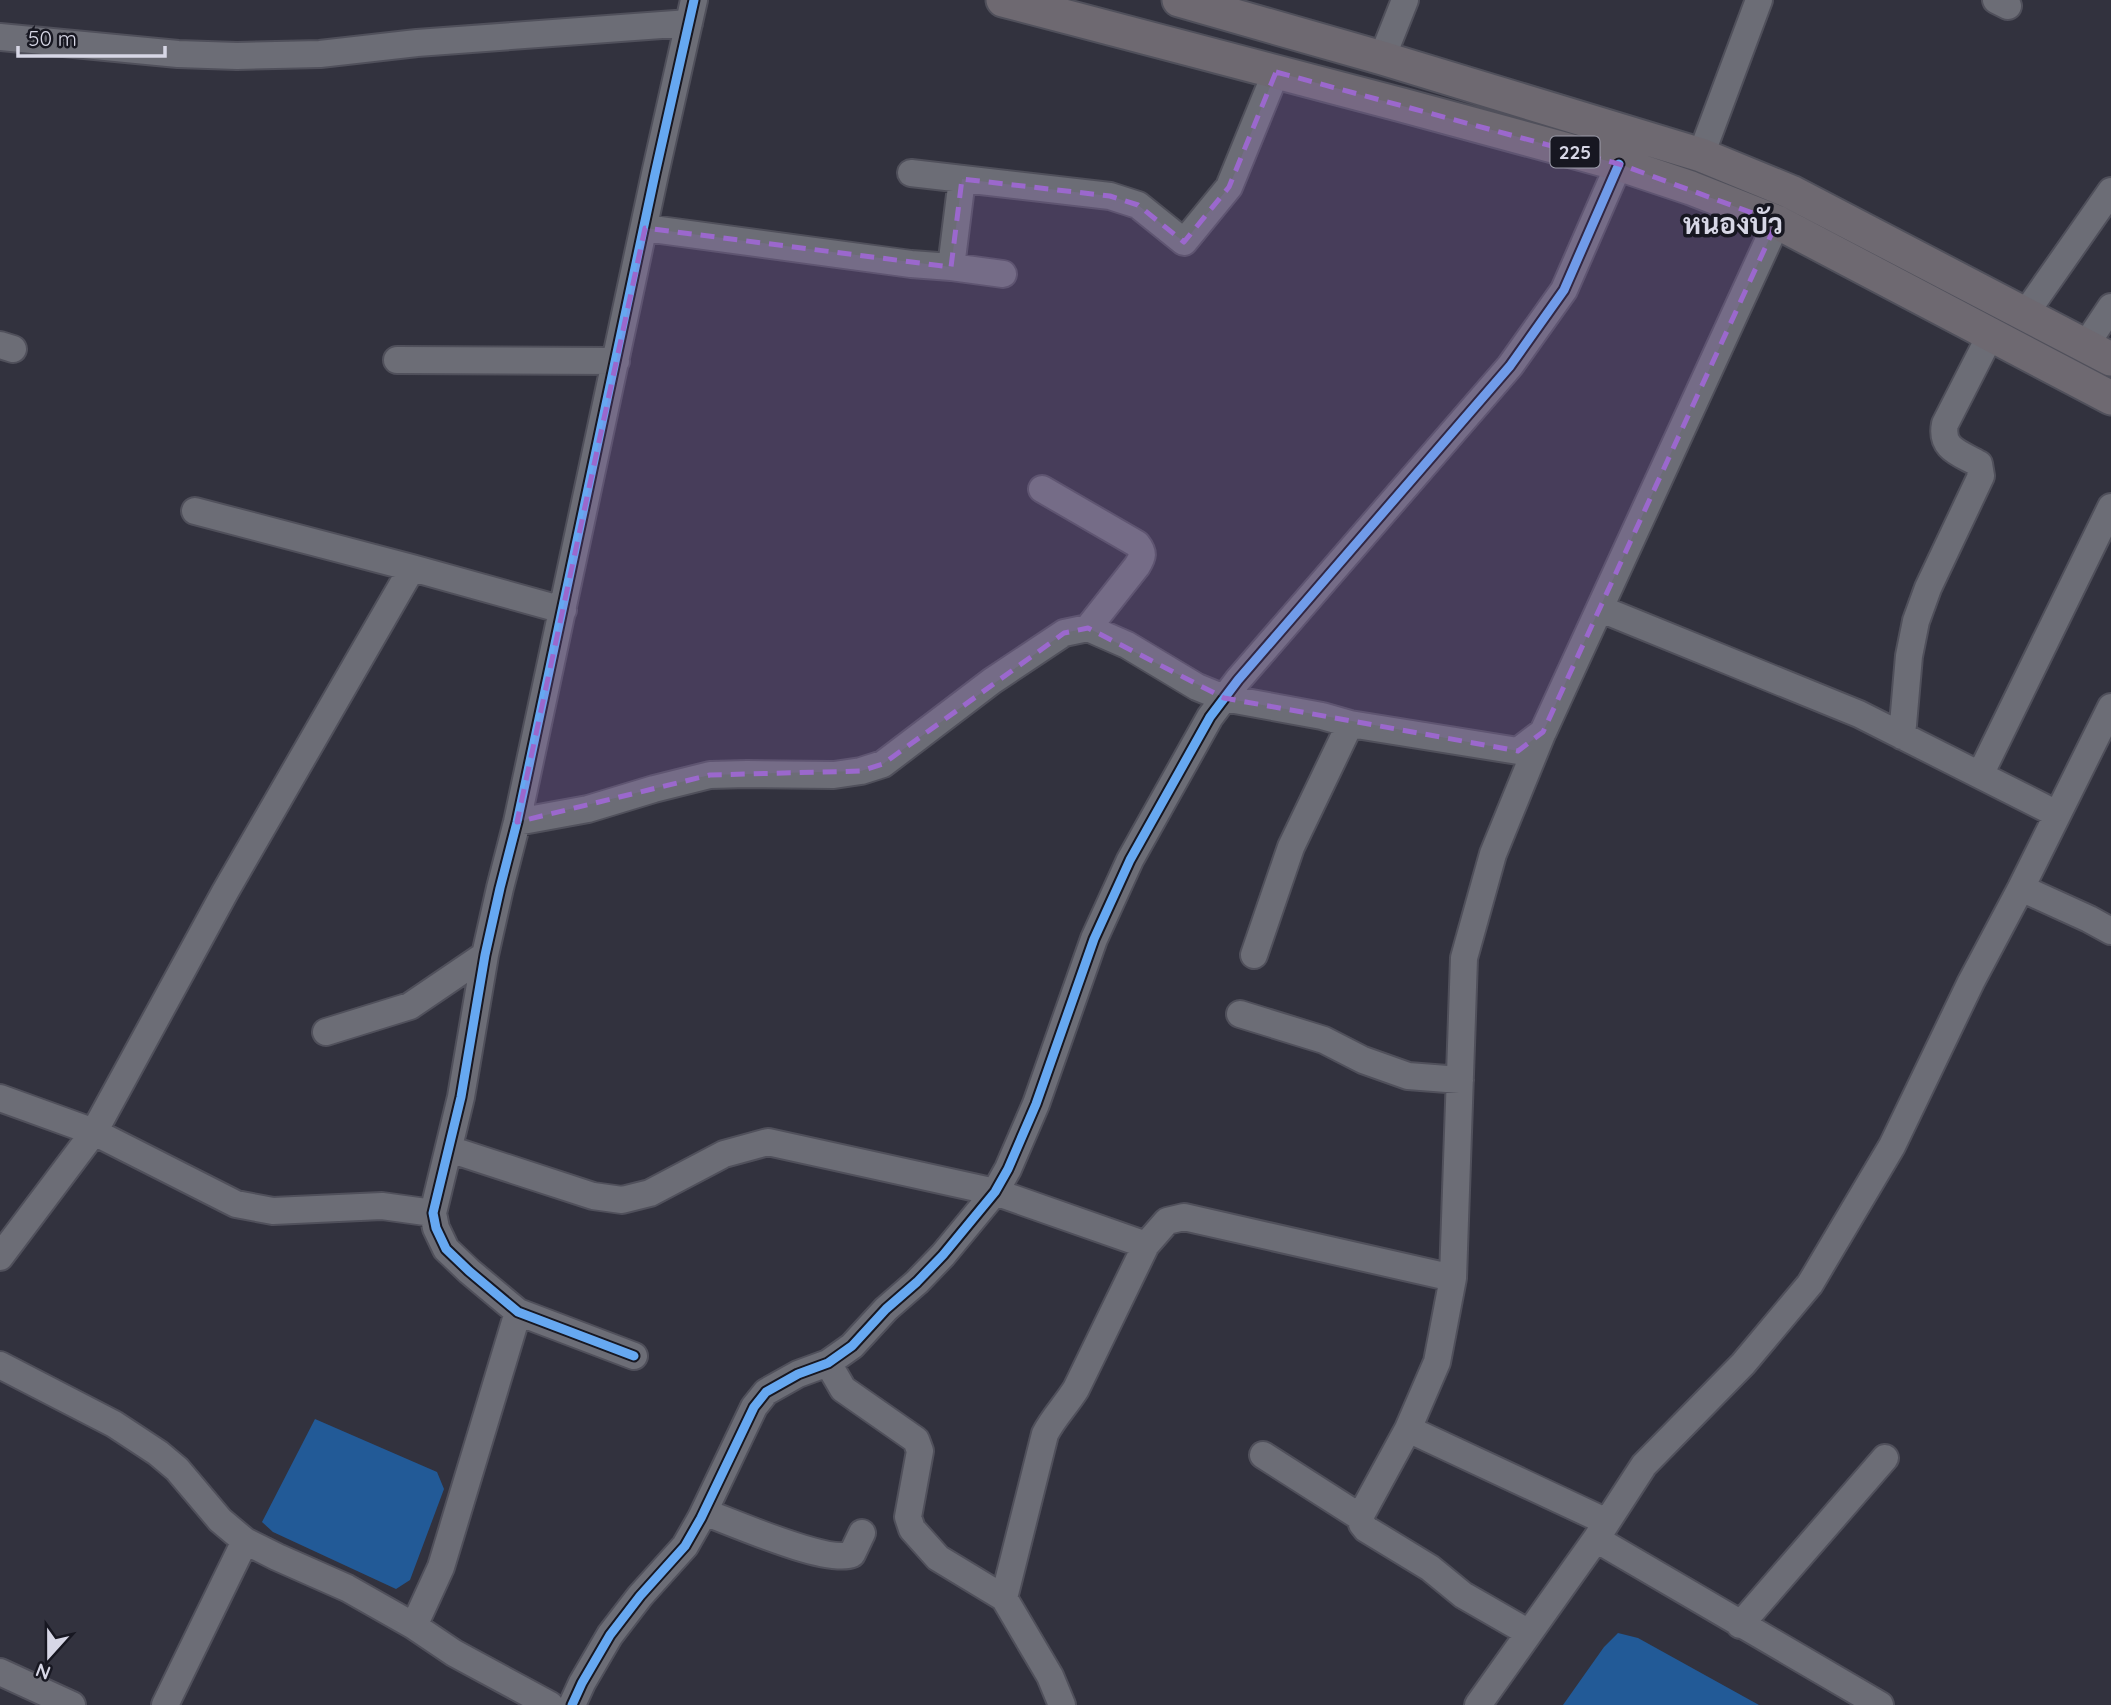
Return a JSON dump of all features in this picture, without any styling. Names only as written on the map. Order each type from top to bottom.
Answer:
[{"type":"main road","name":"225","points":[[1003,0],[1619,164],[1691,188],[1777,222],[2111,398]]},
{"type":"main road","name":"225","points":[[1179,0],[1382,58],[1701,155],[1791,192],[2098,353]]},
{"type":"street","points":[[1382,58],[1405,0]]},
{"type":"street","points":[[1701,155],[1759,0]]},
{"type":"street","points":[[0,37],[237,57],[320,54],[692,12],[517,822],[485,955],[461,1097],[433,1213],[436,1228],[446,1249],[518,1312],[634,1356]]},
{"type":"street","points":[[911,173],[1110,196],[1138,205],[1184,242],[1229,187],[1276,72]]},
{"type":"street","points":[[572,1705],[610,1635],[640,1596],[685,1546],[754,1407],[766,1392],[798,1374],[828,1363],[852,1346],[886,1309],[943,1255],[995,1192],[1036,1104],[1094,939],[1130,860],[1210,717],[1238,680],[1510,366],[1564,290],[1619,164]]},
{"type":"street","points":[[951,267],[962,179]]},
{"type":"street","points":[[2025,314],[2111,191]]},
{"type":"street","points":[[1360,1517],[1408,1429],[1437,1363],[1453,1278],[1464,958],[1493,854],[1543,732],[1777,222]]},
{"type":"street","points":[[645,228],[1003,274]]},
{"type":"street","points":[[2098,353],[2111,307]]},
{"type":"street","points":[[1902,736],[1909,656],[1916,621],[1928,588],[1981,476],[1979,464],[1950,447],[1943,433],[1990,334]]},
{"type":"street","points":[[397,360],[616,361]]},
{"type":"street","points":[[1042,489],[1137,544],[1142,551],[1143,556],[1137,566],[1088,628]]},
{"type":"street","points":[[1980,775],[2111,507]]},
{"type":"street","points":[[195,511],[563,610]]},
{"type":"street","points":[[0,1257],[94,1132],[225,892],[412,568]]},
{"type":"street","points":[[1601,610],[1859,714],[2057,814]]},
{"type":"street","points":[[517,822],[588,809],[710,775],[834,775],[883,764],[992,681],[1064,633],[1088,628],[1127,645],[1197,687],[1224,698],[1322,716],[1350,724],[1518,751],[1543,732]]},
{"type":"street","points":[[1478,1705],[1644,1465],[1743,1364],[1810,1284],[1892,1146],[1971,982],[2111,707]]},
{"type":"street","points":[[1254,955],[1291,847],[1350,724]]},
{"type":"street","points":[[2021,888],[2111,931]]},
{"type":"street","points":[[326,1032],[410,1006],[485,955]]},
{"type":"street","points":[[1240,1014],[1324,1040],[1363,1060],[1408,1076],[1460,1080]]},
{"type":"street","points":[[0,1098],[94,1132],[236,1204],[273,1211],[382,1206],[433,1213]]},
{"type":"street","points":[[449,1149],[593,1196],[622,1200],[650,1193],[724,1154],[768,1142],[995,1192],[1146,1245]]},
{"type":"street","points":[[1004,1598],[1045,1434],[1076,1389],[1146,1245],[1167,1221],[1184,1217],[1453,1278]]},
{"type":"street","points":[[414,1626],[441,1567],[518,1312]]},
{"type":"street","points":[[828,1363],[844,1390],[916,1440],[920,1451],[908,1517],[912,1529],[938,1558],[1004,1598],[1050,1676],[1062,1705]]},
{"type":"street","points":[[0,1365],[114,1424],[158,1453],[177,1469],[220,1520],[245,1541],[347,1588],[414,1626],[454,1653],[550,1705]]},
{"type":"street","points":[[1408,1429],[1601,1530],[1740,1625],[1880,1705]]},
{"type":"street","points":[[1263,1455],[1360,1517],[1366,1529],[1430,1568],[1463,1595],[1529,1633]]},
{"type":"street","points":[[1740,1625],[1885,1458]]},
{"type":"street","points":[[704,1512],[780,1541],[843,1556],[852,1554],[862,1532]]},
{"type":"street","points":[[164,1705],[245,1541]]},
{"type":"street","points":[[0,1672],[72,1705]]},
{"type":"highlighted area","points":[[1276,72],[1619,164],[1777,222],[1543,732],[1518,751],[1224,698],[1088,628],[1064,633],[883,764],[861,771],[710,775],[517,822],[645,228],[951,267],[962,179],[1110,196],[1138,205],[1184,242],[1229,187]]},
{"type":"water","points":[[315,1419],[437,1472],[444,1489],[410,1580],[396,1589],[273,1532],[262,1522]]},
{"type":"water","points":[[1618,1633],[1638,1638],[1759,1705],[1563,1705],[1604,1647]]},
{"type":"cycle path","points":[[634,1356],[518,1312],[446,1249],[436,1228],[433,1213],[461,1097],[485,955],[517,822],[694,0]]},
{"type":"cycle path","points":[[572,1705],[610,1635],[640,1596],[685,1546],[754,1407],[766,1392],[798,1374],[828,1363],[852,1346],[886,1309],[943,1255],[995,1192],[1036,1104],[1094,939],[1130,860],[1210,717],[1238,680],[1510,366],[1564,290],[1619,164]]},
{"type":"district","name":"หนองบัว","points":[[1733,224]]}]
